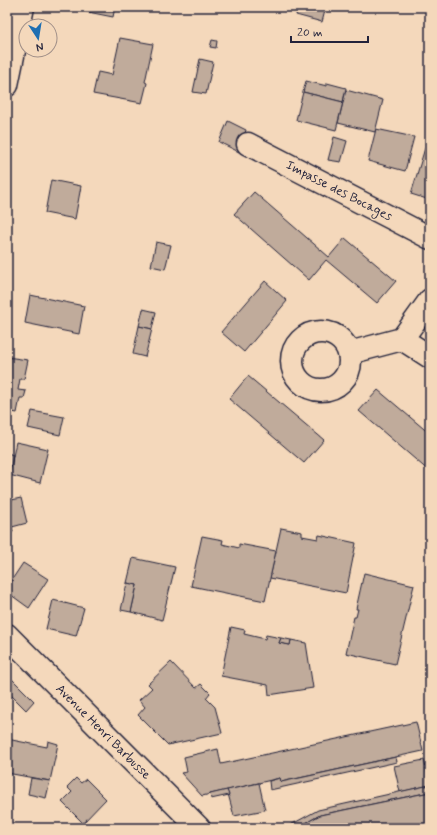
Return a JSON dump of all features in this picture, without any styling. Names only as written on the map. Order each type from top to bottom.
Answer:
[{"type":"street","points":[[7,85],[22,7]]},
{"type":"street","name":"Impasse des Bocages","points":[[248,144],[430,238]]},
{"type":"street","points":[[349,353],[402,339],[430,300]]},
{"type":"street","points":[[402,339],[430,357]]},
{"type":"street","name":"Avenue Henri Barbusse","points":[[7,635],[199,828]]},
{"type":"building","points":[[84,7],[115,7],[113,17],[83,11]]},
{"type":"building","points":[[298,7],[326,7],[322,22],[296,15]]},
{"type":"building","points":[[120,38],[153,44],[145,82],[147,83],[142,103],[93,94],[98,72],[112,75]]},
{"type":"building","points":[[212,40],[217,41],[216,48],[210,47]]},
{"type":"building","points":[[200,59],[213,62],[206,94],[193,92]]},
{"type":"building","points":[[306,81],[327,86],[327,83],[346,88],[343,102],[303,92]]},
{"type":"building","points":[[346,90],[383,100],[375,132],[338,123]]},
{"type":"building","points":[[303,92],[343,102],[336,130],[296,120]]},
{"type":"building","points":[[228,121],[246,130],[239,152],[219,142]]},
{"type":"building","points":[[376,129],[414,137],[405,171],[368,161]]},
{"type":"building","points":[[334,137],[347,141],[341,162],[328,160]]},
{"type":"building","points":[[425,148],[430,150],[430,200],[411,194]]},
{"type":"building","points":[[51,180],[81,186],[75,219],[45,213]]},
{"type":"building","points":[[254,192],[329,257],[345,238],[396,281],[377,303],[326,260],[309,280],[234,214]]},
{"type":"building","points":[[156,242],[171,245],[165,269],[151,266]]},
{"type":"building","points":[[265,281],[287,301],[244,352],[221,332]]},
{"type":"building","points":[[30,295],[84,306],[79,334],[25,323]]},
{"type":"building","points":[[143,309],[156,312],[152,329],[139,326]]},
{"type":"building","points":[[139,326],[152,329],[145,357],[133,354]]},
{"type":"building","points":[[7,357],[28,360],[24,379],[20,379],[18,390],[26,391],[24,398],[20,398],[17,413],[7,411]]},
{"type":"building","points":[[248,376],[324,440],[304,463],[229,399]]},
{"type":"building","points":[[378,390],[430,434],[430,472],[359,411]]},
{"type":"building","points":[[32,411],[64,417],[60,435],[28,428]]},
{"type":"building","points":[[16,442],[48,449],[40,483],[9,475]]},
{"type":"building","points":[[8,453],[13,455],[11,466],[7,465]]},
{"type":"building","points":[[21,498],[27,523],[12,527],[13,532],[7,533],[7,501]]},
{"type":"building","points":[[281,528],[302,532],[302,536],[318,539],[319,535],[356,543],[346,593],[270,578]]},
{"type":"building","points":[[202,536],[223,540],[222,544],[239,548],[239,544],[276,551],[265,601],[191,586]]},
{"type":"building","points":[[133,558],[175,567],[162,620],[131,612],[137,585],[127,583]]},
{"type":"building","points":[[23,563],[48,579],[29,608],[7,592],[7,587]]},
{"type":"building","points":[[364,573],[414,585],[395,664],[346,653],[354,617],[356,617],[358,609],[356,609]]},
{"type":"building","points":[[127,583],[137,585],[131,612],[121,610]]},
{"type":"building","points":[[53,600],[84,608],[76,636],[46,629]]},
{"type":"building","points":[[231,627],[245,630],[244,634],[265,639],[266,635],[281,638],[279,643],[290,645],[291,640],[306,643],[313,688],[269,695],[268,685],[221,676]]},
{"type":"building","points":[[281,638],[291,640],[290,645],[279,643]]},
{"type":"building","points":[[171,662],[196,688],[201,684],[210,693],[206,698],[215,707],[222,733],[168,745],[138,715],[145,707],[139,700],[152,688],[148,684]]},
{"type":"building","points":[[7,674],[34,701],[26,710],[7,691]]},
{"type":"building","points":[[416,722],[423,751],[281,782],[280,778],[202,796],[181,773],[187,772],[184,757],[218,749],[221,764]]},
{"type":"building","points":[[7,739],[47,747],[48,741],[58,744],[50,781],[7,773]]},
{"type":"building","points":[[396,757],[397,762],[270,790],[269,781],[280,778],[281,782]]},
{"type":"building","points":[[424,760],[430,785],[400,792],[394,766]]},
{"type":"building","points":[[31,778],[50,781],[46,798],[28,794]]},
{"type":"building","points":[[76,778],[81,783],[86,779],[106,799],[83,823],[62,802],[72,792],[67,787]]},
{"type":"building","points":[[259,783],[265,810],[234,816],[227,790]]},
{"type":"building","points":[[430,785],[430,792],[320,815],[297,828],[285,828],[318,810]]},
{"type":"building","points":[[227,790],[229,795],[211,799],[210,794]]},
{"type":"building","points":[[430,792],[430,824],[413,828],[297,828],[320,815]]}]
